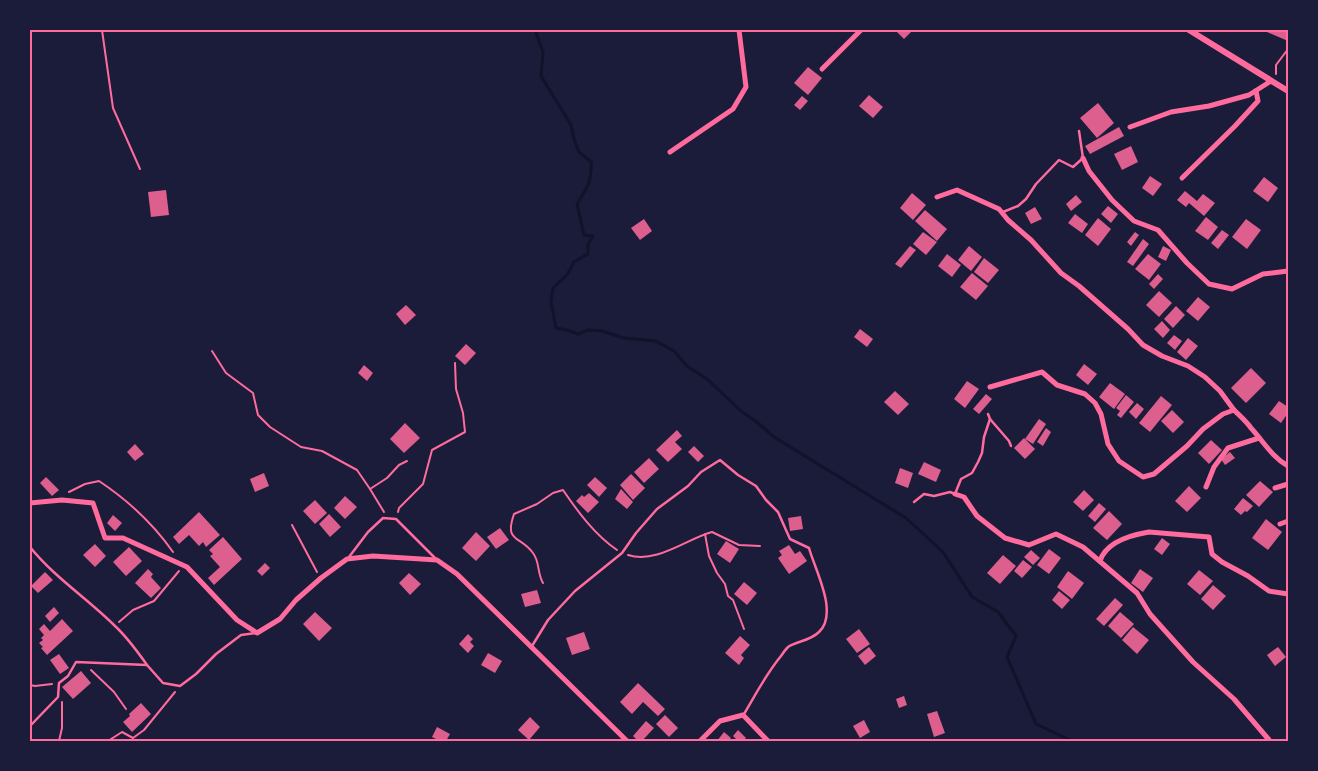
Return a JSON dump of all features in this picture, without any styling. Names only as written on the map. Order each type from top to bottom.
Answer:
[{"type":"street","points":[[670,152],[733,109],[746,88],[739,30]]},
{"type":"street","points":[[822,69],[861,30]]},
{"type":"street","points":[[1189,30],[1288,91]]},
{"type":"street","points":[[1130,127],[1171,112],[1209,106],[1256,91],[1274,82]]},
{"type":"street","points":[[1182,178],[1258,101],[1256,91]]},
{"type":"street","points":[[1083,158],[1089,171],[1112,200],[1134,221],[1158,230],[1187,263],[1209,284],[1232,288],[1263,274],[1288,271]]},
{"type":"street","points":[[936,197],[957,190],[999,209],[1031,240],[1060,273],[1079,286],[1128,328],[1144,345],[1162,356],[1188,366],[1205,377],[1259,438],[1288,466]]},
{"type":"street","points":[[990,387],[1042,372],[1058,385],[1085,394],[1095,403],[1101,414],[1108,444],[1119,461],[1143,477],[1154,474],[1187,446],[1202,429],[1223,414],[1234,410]]},
{"type":"street","points":[[1206,487],[1214,467],[1228,448],[1259,438]]},
{"type":"street","points":[[1275,488],[1288,484]]},
{"type":"street","points":[[956,494],[964,497],[976,516],[1005,538],[1029,545],[1056,534],[1080,545],[1137,593],[1150,614],[1193,662],[1234,699],[1270,741]]},
{"type":"street","points":[[30,504],[62,500],[92,503],[105,538],[123,538],[183,565],[237,620],[257,633],[280,619],[296,600],[347,559],[373,556],[437,560],[457,574],[627,741]]},
{"type":"street","points":[[1280,524],[1288,521]]},
{"type":"street","points":[[1100,561],[1102,554],[1113,543],[1149,532],[1166,535],[1209,537],[1212,554],[1222,562],[1248,576],[1269,591],[1288,594]]},
{"type":"street","points":[[700,741],[720,721],[743,715],[768,741]]},
{"type":"lane","points":[[1002,213],[1018,206],[1026,199],[1036,184],[1059,160],[1072,166],[1083,158],[1079,131]]},
{"type":"lane","points":[[988,414],[990,419],[1009,440],[1011,446]]},
{"type":"lane","points":[[914,502],[924,494],[934,496],[950,492],[956,494],[961,479],[972,473],[978,462],[990,419]]},
{"type":"lane","points":[[532,646],[548,620],[575,591],[622,553],[636,533],[658,509],[688,486],[701,472],[720,460],[738,475],[756,486],[778,512],[790,539],[809,548],[814,566],[825,591],[826,617],[821,631],[807,641],[789,647],[764,678],[743,715]]},
{"type":"lane","points":[[347,559],[368,532],[383,518],[396,519],[437,560]]},
{"type":"lane","points":[[30,547],[56,574],[115,625],[163,683],[180,686],[196,674],[216,654],[241,636],[257,633]]},
{"type":"lane","points":[[31,725],[58,697],[59,683],[68,676],[76,662],[147,665]]},
{"type":"path","points":[[102,30],[113,108],[140,169]]},
{"type":"path","points":[[1274,82],[1276,66],[1288,49]]},
{"type":"path","points":[[212,351],[226,373],[253,394],[258,415],[270,427],[301,447],[322,451],[357,470],[388,519]]},
{"type":"path","points":[[396,519],[399,508],[423,484],[432,450],[465,432],[463,413],[456,389],[455,364]]},
{"type":"path","points":[[370,489],[387,478],[399,465],[407,461]]},
{"type":"path","points":[[62,500],[69,492],[85,484],[99,481],[120,495],[145,516],[183,565],[154,601],[133,610],[115,625]]},
{"type":"path","points":[[543,583],[539,576],[539,566],[533,552],[513,536],[510,526],[514,514],[537,504],[553,493],[563,490],[606,542],[622,553],[637,558],[654,555],[684,545],[697,536],[712,532],[739,545],[760,546]]},
{"type":"path","points":[[292,525],[309,560],[321,578]]},
{"type":"path","points":[[705,534],[709,556],[717,574],[726,584],[728,596],[732,600],[744,629]]},
{"type":"path","points":[[84,662],[114,692],[126,709]]},
{"type":"path","points":[[30,685],[59,683]]},
{"type":"path","points":[[108,741],[122,732],[133,738],[144,730],[180,686]]},
{"type":"path","points":[[58,697],[63,703],[62,728],[59,741]]},
{"type":"building","points":[[895,30],[913,30],[904,39]]},
{"type":"building","points":[[1268,30],[1288,30],[1288,41],[1267,32]]},
{"type":"building","points":[[808,67],[822,78],[808,95],[794,83]]},
{"type":"building","points":[[869,95],[883,107],[873,118],[859,106]]},
{"type":"building","points":[[802,96],[808,101],[800,110],[794,105]]},
{"type":"building","points":[[1098,103],[1114,123],[1097,138],[1080,118]]},
{"type":"building","points":[[1119,127],[1124,136],[1090,154],[1085,146]]},
{"type":"building","points":[[1131,146],[1138,162],[1122,170],[1114,154]]},
{"type":"building","points":[[1150,176],[1162,184],[1153,196],[1142,188]]},
{"type":"building","points":[[1264,177],[1278,188],[1268,202],[1253,191]]},
{"type":"building","points":[[166,190],[169,215],[151,217],[148,192]]},
{"type":"building","points":[[1185,191],[1197,201],[1203,194],[1215,203],[1204,216],[1189,203],[1186,207],[1177,200]]},
{"type":"building","points":[[912,193],[926,205],[913,220],[900,208]]},
{"type":"building","points":[[1076,195],[1082,202],[1071,211],[1066,204]]},
{"type":"building","points":[[1108,206],[1118,214],[1111,223],[1101,214]]},
{"type":"building","points":[[1035,207],[1042,219],[1031,224],[1025,213]]},
{"type":"building","points":[[925,210],[947,229],[937,241],[915,221]]},
{"type":"building","points":[[1075,214],[1088,224],[1082,233],[1068,223]]},
{"type":"building","points":[[1206,217],[1218,227],[1208,240],[1195,231]]},
{"type":"building","points":[[1098,218],[1111,229],[1098,246],[1085,235]]},
{"type":"building","points":[[644,219],[652,231],[640,240],[631,228]]},
{"type":"building","points":[[1246,219],[1261,230],[1247,249],[1232,237]]},
{"type":"building","points":[[1222,230],[1229,235],[1218,249],[1211,243]]},
{"type":"building","points":[[923,232],[937,242],[926,255],[913,244]]},
{"type":"building","points":[[1135,232],[1139,235],[1131,246],[1127,242]]},
{"type":"building","points":[[1143,239],[1149,244],[1133,266],[1127,262]]},
{"type":"building","points":[[910,246],[916,250],[901,268],[895,264]]},
{"type":"building","points":[[969,246],[982,257],[971,271],[958,260]]},
{"type":"building","points":[[1163,246],[1171,250],[1166,261],[1158,257]]},
{"type":"building","points":[[947,254],[961,265],[952,277],[938,266]]},
{"type":"building","points":[[1148,254],[1161,264],[1149,280],[1135,269]]},
{"type":"building","points":[[984,258],[999,270],[988,283],[974,272]]},
{"type":"building","points":[[972,273],[988,286],[976,300],[960,287]]},
{"type":"building","points":[[1158,274],[1163,279],[1154,289],[1149,284]]},
{"type":"building","points":[[1159,291],[1172,303],[1159,317],[1146,305]]},
{"type":"building","points":[[1198,297],[1210,307],[1198,321],[1186,311]]},
{"type":"building","points":[[406,305],[416,315],[405,325],[396,314]]},
{"type":"building","points":[[1176,306],[1185,315],[1173,328],[1164,319]]},
{"type":"building","points":[[1162,321],[1170,330],[1163,338],[1154,329]]},
{"type":"building","points":[[860,329],[873,339],[867,347],[854,337]]},
{"type":"building","points":[[1174,335],[1182,341],[1175,350],[1167,343]]},
{"type":"building","points":[[1188,338],[1198,346],[1186,360],[1177,352]]},
{"type":"building","points":[[466,344],[476,353],[465,365],[455,356]]},
{"type":"building","points":[[1084,364],[1097,374],[1088,385],[1076,375]]},
{"type":"building","points":[[364,365],[373,373],[367,381],[358,373]]},
{"type":"building","points":[[1251,368],[1266,383],[1246,403],[1231,388]]},
{"type":"building","points":[[967,381],[979,389],[965,408],[954,399]]},
{"type":"building","points":[[1110,383],[1125,394],[1114,409],[1099,397]]},
{"type":"building","points":[[895,391],[909,404],[898,415],[884,402]]},
{"type":"building","points":[[986,394],[992,399],[979,414],[973,409]]},
{"type":"building","points":[[1126,395],[1134,402],[1121,418],[1117,415],[1120,411],[1116,408]]},
{"type":"building","points":[[1161,396],[1172,405],[1150,432],[1139,423]]},
{"type":"building","points":[[1279,401],[1288,407],[1288,413],[1281,423],[1269,414]]},
{"type":"building","points":[[1137,403],[1144,409],[1136,419],[1129,412]]},
{"type":"building","points":[[1172,410],[1184,422],[1173,433],[1161,421]]},
{"type":"building","points":[[1039,419],[1046,424],[1033,444],[1025,439]]},
{"type":"building","points":[[405,423],[420,438],[404,453],[390,439]]},
{"type":"building","points":[[1046,428],[1051,432],[1043,446],[1037,442]]},
{"type":"building","points":[[677,430],[682,436],[675,442],[682,449],[668,462],[656,450]]},
{"type":"building","points":[[1024,438],[1035,449],[1025,459],[1014,448]]},
{"type":"building","points":[[1211,440],[1222,450],[1209,464],[1198,453]]},
{"type":"building","points":[[135,444],[144,454],[135,461],[127,452]]},
{"type":"building","points":[[694,446],[704,456],[698,462],[688,452]]},
{"type":"building","points":[[1230,452],[1235,458],[1225,465],[1221,459]]},
{"type":"building","points":[[649,458],[659,469],[644,483],[634,472]]},
{"type":"building","points":[[924,462],[941,470],[936,482],[918,474]]},
{"type":"building","points":[[900,468],[913,473],[908,488],[895,483]]},
{"type":"building","points":[[264,473],[269,486],[255,492],[250,479]]},
{"type":"building","points":[[631,474],[645,488],[633,500],[620,485]]},
{"type":"building","points":[[46,477],[59,490],[52,496],[40,483]]},
{"type":"building","points":[[595,477],[607,488],[599,497],[587,485]]},
{"type":"building","points":[[1260,481],[1273,492],[1259,507],[1246,495]]},
{"type":"building","points":[[1189,486],[1201,498],[1187,512],[1175,501]]},
{"type":"building","points":[[621,489],[633,502],[627,509],[615,499]]},
{"type":"building","points":[[1084,490],[1094,500],[1083,511],[1073,502]]},
{"type":"building","points":[[589,493],[599,502],[588,513],[576,501],[582,495],[584,497]]},
{"type":"building","points":[[345,496],[357,507],[345,519],[334,508]]},
{"type":"building","points":[[1243,498],[1253,506],[1241,515],[1234,509]]},
{"type":"building","points":[[315,500],[327,513],[315,524],[303,511]]},
{"type":"building","points":[[1099,503],[1106,509],[1095,522],[1088,516]]},
{"type":"building","points":[[1109,511],[1122,524],[1107,540],[1093,528]]},
{"type":"building","points":[[199,512],[220,535],[206,547],[203,542],[199,546],[189,535],[179,544],[173,537]]},
{"type":"building","points":[[329,514],[341,527],[330,537],[319,524]]},
{"type":"building","points":[[113,515],[122,523],[115,531],[107,523]]},
{"type":"building","points":[[801,516],[803,529],[790,531],[788,518]]},
{"type":"building","points":[[1266,519],[1282,532],[1268,550],[1252,538]]},
{"type":"building","points":[[500,528],[509,540],[496,549],[487,537]]},
{"type":"building","points":[[476,532],[490,546],[476,561],[462,548]]},
{"type":"building","points":[[223,537],[242,559],[214,585],[208,578],[220,567],[210,556],[213,554],[209,550]]},
{"type":"building","points":[[1162,538],[1170,544],[1162,555],[1154,549]]},
{"type":"building","points":[[726,541],[739,549],[730,563],[717,554]]},
{"type":"building","points":[[95,544],[106,556],[95,567],[83,555]]},
{"type":"building","points":[[789,545],[795,554],[800,551],[807,561],[789,574],[778,558],[782,555],[779,551]]},
{"type":"building","points":[[129,547],[142,561],[126,576],[113,562]]},
{"type":"building","points":[[1049,549],[1061,558],[1049,574],[1037,565]]},
{"type":"building","points":[[1031,550],[1040,558],[1033,565],[1024,557]]},
{"type":"building","points":[[1003,555],[1016,566],[1000,584],[987,573]]},
{"type":"building","points":[[1023,560],[1032,567],[1022,578],[1014,571]]},
{"type":"building","points":[[265,563],[270,568],[262,576],[257,571]]},
{"type":"building","points":[[148,569],[153,574],[151,577],[161,588],[151,598],[135,583]]},
{"type":"building","points":[[1140,569],[1153,578],[1143,592],[1131,583]]},
{"type":"building","points":[[1199,570],[1213,581],[1200,595],[1187,584]]},
{"type":"building","points":[[1068,571],[1084,583],[1072,599],[1057,587]]},
{"type":"building","points":[[45,572],[53,580],[38,593],[31,586]]},
{"type":"building","points":[[409,573],[421,584],[410,595],[399,583]]},
{"type":"building","points":[[744,582],[757,593],[747,605],[734,594]]},
{"type":"building","points":[[1213,585],[1226,596],[1213,610],[1201,599]]},
{"type":"building","points":[[537,590],[541,603],[525,607],[521,594]]},
{"type":"building","points":[[1059,591],[1070,600],[1062,609],[1052,600]]},
{"type":"building","points":[[1115,598],[1123,605],[1104,626],[1096,619]]},
{"type":"building","points":[[54,607],[59,613],[50,622],[45,616]]},
{"type":"building","points":[[315,612],[332,628],[319,641],[303,624]]},
{"type":"building","points":[[1120,612],[1134,624],[1121,638],[1108,626]]},
{"type":"building","points":[[62,619],[73,631],[47,655],[39,643],[43,640],[41,638],[44,635],[39,629],[44,624],[50,631]]},
{"type":"building","points":[[1133,627],[1149,640],[1137,654],[1122,640]]},
{"type":"building","points":[[859,629],[870,644],[857,653],[846,639]]},
{"type":"building","points":[[584,632],[590,649],[572,655],[566,638]]},
{"type":"building","points":[[468,634],[473,639],[470,642],[474,646],[468,653],[459,644]]},
{"type":"building","points":[[740,636],[750,645],[741,655],[744,658],[739,665],[725,653]]},
{"type":"building","points":[[869,647],[876,656],[865,665],[858,656]]},
{"type":"building","points":[[1278,647],[1286,657],[1275,666],[1267,655]]},
{"type":"building","points":[[488,653],[502,661],[495,673],[481,665]]},
{"type":"building","points":[[59,654],[69,668],[60,674],[50,660]]},
{"type":"building","points":[[81,671],[91,683],[73,699],[62,687]]},
{"type":"building","points":[[638,683],[665,709],[658,716],[643,702],[632,714],[620,702]]},
{"type":"building","points":[[904,696],[907,705],[899,708],[896,699]]},
{"type":"building","points":[[141,703],[151,714],[132,732],[123,722]]},
{"type":"building","points":[[937,711],[945,733],[934,737],[927,714]]},
{"type":"building","points":[[665,715],[678,728],[669,737],[656,724]]},
{"type":"building","points":[[530,717],[540,727],[529,740],[518,730]]},
{"type":"building","points":[[864,720],[870,732],[860,738],[853,726]]},
{"type":"building","points":[[646,721],[654,728],[642,741],[638,741],[633,736]]},
{"type":"building","points":[[437,727],[450,734],[446,741],[440,741],[432,737]]},
{"type":"building","points":[[738,730],[746,738],[743,741],[738,741],[733,736]]},
{"type":"building","points":[[724,732],[731,738],[728,741],[717,741]]},
{"type":"waterway","points":[[535,30],[543,52],[541,76],[571,125],[579,152],[591,162],[591,175],[584,194],[577,204],[584,235],[593,236],[588,244],[588,254],[574,262],[567,275],[553,288],[551,302],[556,328],[578,334],[588,330],[602,331],[624,338],[656,341],[674,351],[687,366],[707,379],[741,411],[774,437],[906,518],[943,552],[972,597],[998,612],[1016,636],[1007,657],[1036,724],[1072,741]]}]
